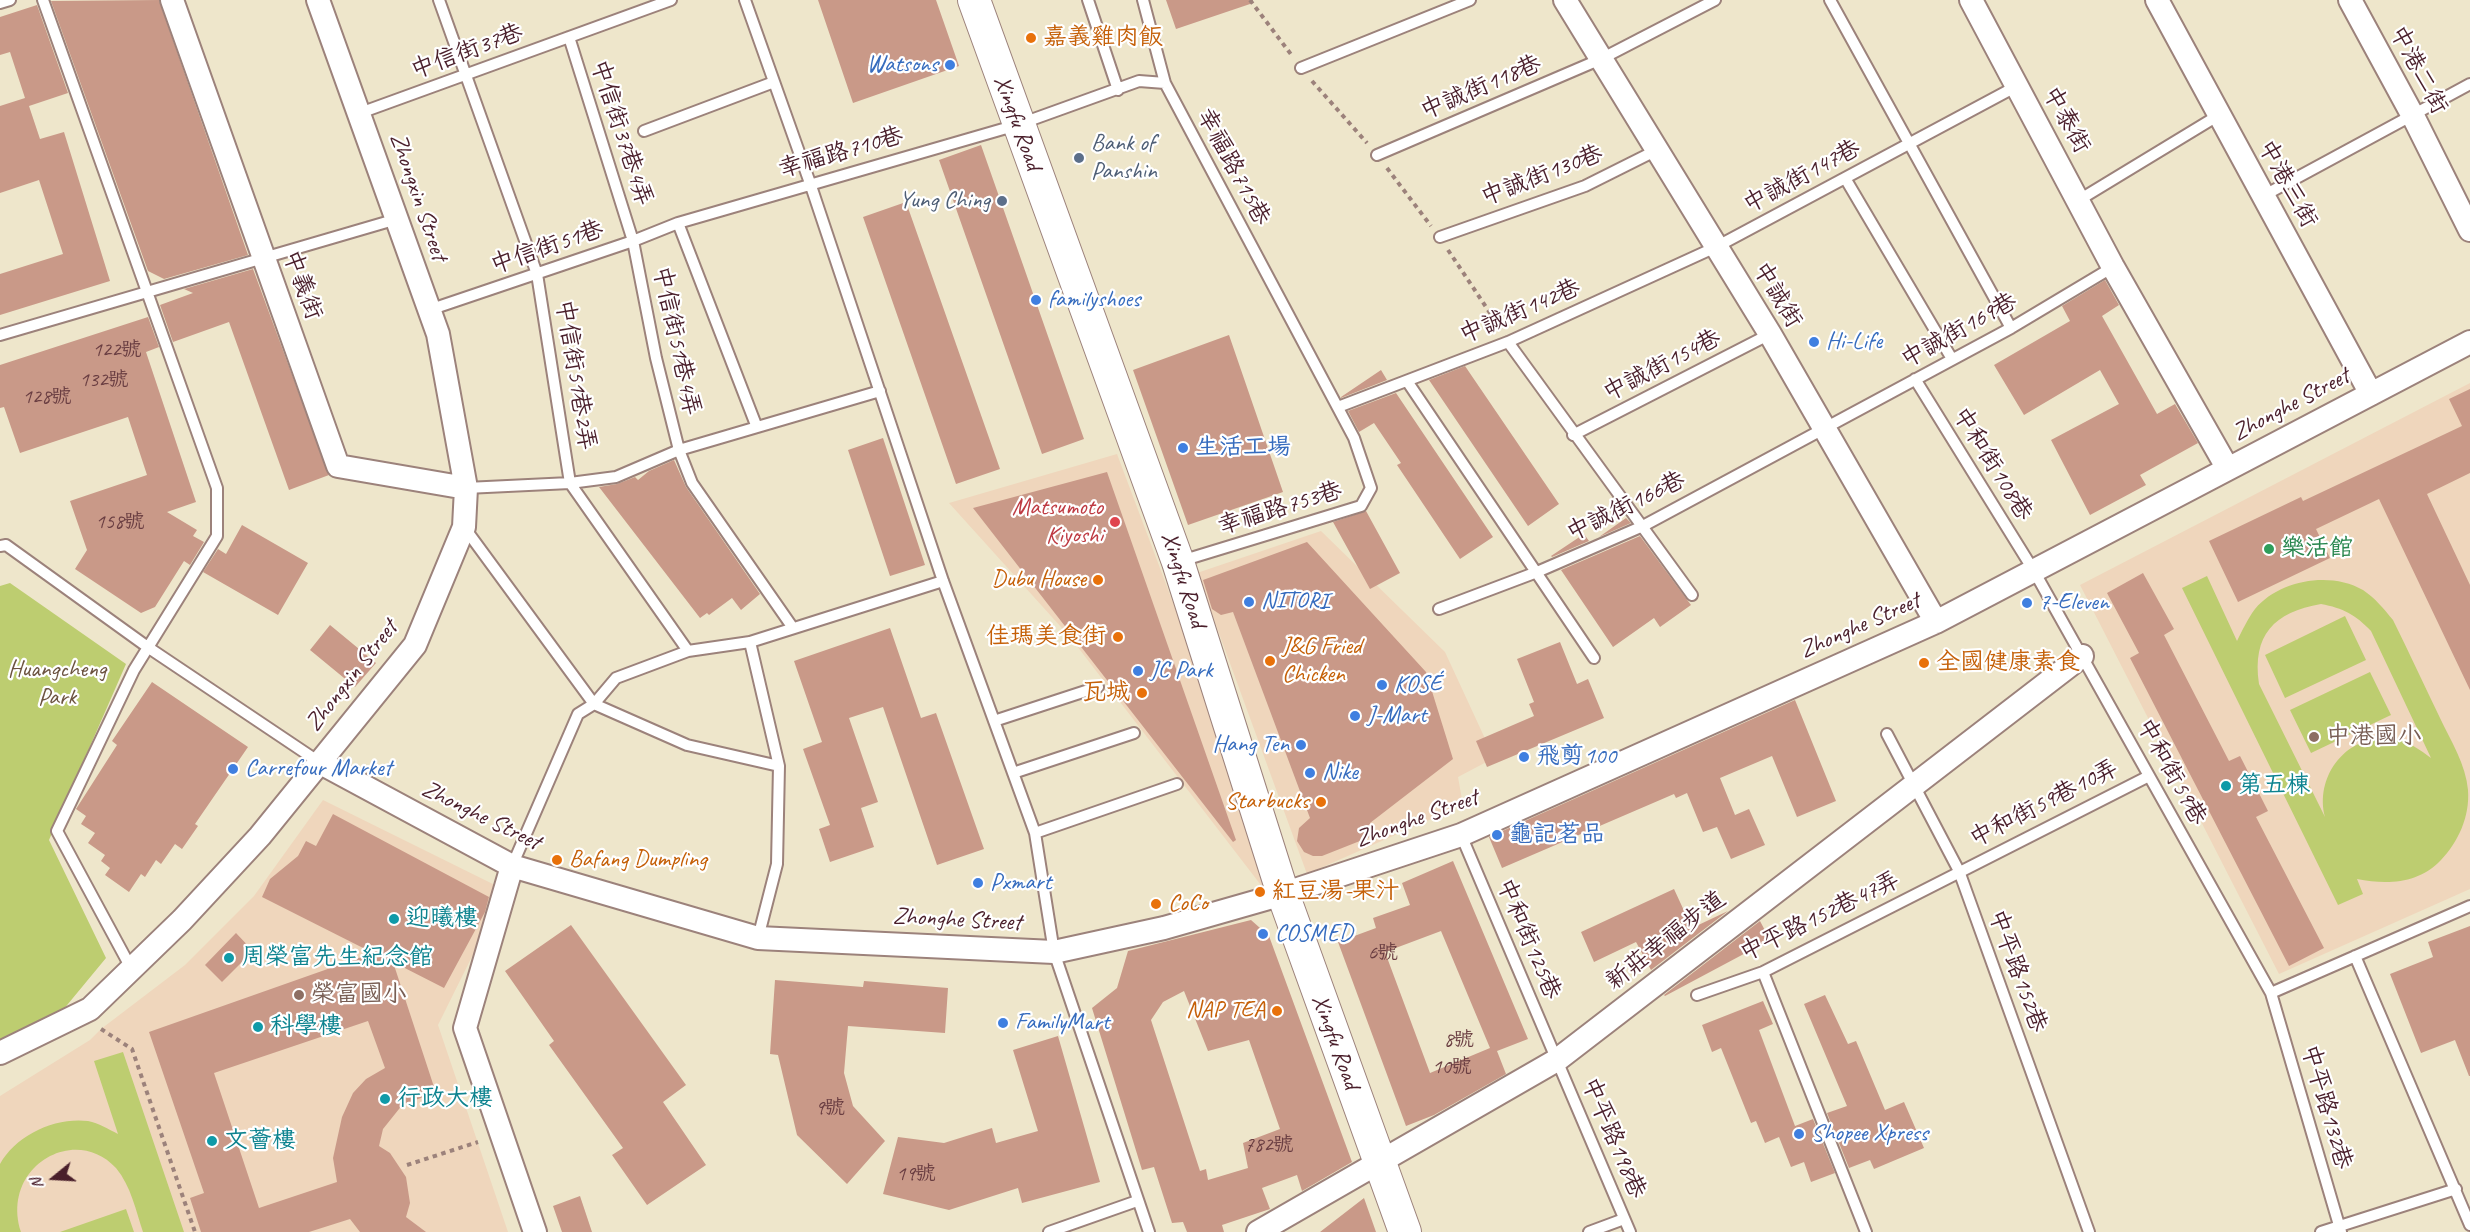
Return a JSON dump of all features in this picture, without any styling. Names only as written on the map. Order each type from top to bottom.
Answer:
[{"type":"street","name":"中義街","points":[[172,0],[338,466],[466,488]]},
{"type":"street","name":"Zhongxin Street","points":[[0,1053],[90,1009],[182,920],[260,836],[415,645],[464,527],[466,488],[438,334],[318,0]]},
{"type":"street","name":"Xingfu Road","points":[[974,0],[1017,124],[1178,562],[1283,894],[1378,1164],[1405,1232]]},
{"type":"street","name":"中誠街","points":[[1565,0],[1770,334],[1936,622]]},
{"type":"street","name":"中泰街","points":[[1971,0],[2113,267],[2228,469]]},
{"type":"street","name":"中港三街","points":[[2157,0],[2371,394]]},
{"type":"street","name":"中港二街","points":[[2350,0],[2413,116],[2470,230]]},
{"type":"street","name":"Zhonghe Street","points":[[319,762],[512,866],[758,938],[1054,952],[1164,928],[1283,894],[1461,835],[1936,622],[2470,342]]},
{"type":"street","name":"新莊幸福步道","points":[[1258,1232],[1557,1060],[2082,656]]},
{"type":"street","points":[[512,866],[465,1028],[535,1232]]},
{"type":"lane","points":[[0,3],[10,0]]},
{"type":"lane","points":[[43,0],[217,488],[217,536],[134,670],[57,831],[131,968]]},
{"type":"lane","name":"中信街51巷2弄","points":[[439,0],[537,274],[570,483]]},
{"type":"lane","name":"中信街37巷","points":[[360,112],[671,0]]},
{"type":"lane","points":[[745,0],[810,183],[943,580],[1035,833],[1054,952],[1149,1232]]},
{"type":"lane","points":[[1088,0],[1118,90]]},
{"type":"lane","name":"幸福路715巷","points":[[1143,0],[1165,83],[1338,407]]},
{"type":"lane","points":[[1301,68],[1470,0]]},
{"type":"lane","name":"中誠街118巷","points":[[1377,155],[1601,59],[1715,0]]},
{"type":"lane","points":[[1830,0],[2011,327]]},
{"type":"lane","name":"中信街37巷4弄","points":[[569,37],[633,241]]},
{"type":"lane","points":[[1017,124],[1139,81],[1165,83]]},
{"type":"lane","points":[[644,131],[774,82]]},
{"type":"lane","points":[[2263,196],[2470,84]]},
{"type":"lane","name":"中誠街147巷","points":[[1716,247],[2017,86]]},
{"type":"lane","points":[[2079,200],[2219,115]]},
{"type":"lane","name":"幸福路710巷","points":[[678,223],[1017,124]]},
{"type":"lane","name":"中誠街130巷","points":[[1440,237],[1585,186],[1657,150]]},
{"type":"lane","points":[[1845,178],[1952,359]]},
{"type":"lane","points":[[0,335],[398,219]]},
{"type":"lane","points":[[678,223],[756,425]]},
{"type":"lane","name":"中信街51巷","points":[[429,310],[633,241],[678,223]]},
{"type":"lane","name":"中信街51巷4弄","points":[[633,241],[656,358],[679,450],[692,483],[793,627]]},
{"type":"lane","name":"中誠街142巷","points":[[1338,407],[1508,342],[1716,247]]},
{"type":"lane","name":"中誠街169巷","points":[[1824,428],[2011,327],[2113,267]]},
{"type":"lane","name":"中誠街154巷","points":[[1573,435],[1770,334]]},
{"type":"lane","points":[[1508,342],[1573,435],[1643,526],[1692,595]]},
{"type":"lane","name":"中和街108巷","points":[[1915,379],[2034,571]]},
{"type":"lane","points":[[1407,381],[1594,658]]},
{"type":"lane","points":[[466,488],[570,483],[616,477],[679,450],[756,425],[880,391]]},
{"type":"lane","name":"幸福路753巷","points":[[1178,562],[1360,506],[1371,488],[1354,438],[1338,407]]},
{"type":"lane","name":"中誠街166巷","points":[[1438,609],[1537,572],[1643,526],[1824,428]]},
{"type":"lane","points":[[570,483],[688,651]]},
{"type":"lane","points":[[464,527],[594,704],[687,745],[779,766]]},
{"type":"lane","points":[[0,546],[6,545],[149,648],[319,762]]},
{"type":"lane","name":"中和街59巷","points":[[2034,571],[2271,993]]},
{"type":"lane","points":[[512,866],[578,714],[594,704],[616,678],[688,651],[750,642],[943,580]]},
{"type":"lane","points":[[750,642],[779,766],[777,864],[758,938]]},
{"type":"lane","points":[[994,721],[1098,687]]},
{"type":"lane","points":[[1013,773],[1134,733]]},
{"type":"lane","name":"中平路152巷","points":[[1887,734],[1959,871],[2089,1232]]},
{"type":"lane","name":"中和街59巷10弄","points":[[1959,871],[2149,776]]},
{"type":"lane","points":[[1035,833],[1177,784]]},
{"type":"lane","name":"中和街125巷","points":[[1461,835],[1557,1060]]},
{"type":"lane","name":"中平路152巷47弄","points":[[1697,995],[1763,972],[1959,871]]},
{"type":"lane","points":[[2271,993],[2470,906]]},
{"type":"lane","points":[[2355,956],[2470,1225]]},
{"type":"lane","points":[[1763,972],[1866,1232]]},
{"type":"lane","name":"中平路132巷","points":[[2271,993],[2340,1230]]},
{"type":"lane","name":"中平路198巷","points":[[1557,1060],[1630,1232]]},
{"type":"lane","points":[[2321,1232],[2340,1230],[2456,1189]]},
{"type":"lane","points":[[1049,1232],[1137,1201]]},
{"type":"lane","points":[[1589,1232],[1624,1219]]},
{"type":"path","points":[[101,1029],[132,1048],[195,1232]]},
{"type":"path","points":[[407,1165],[478,1142]]},
{"type":"shaded area","name":"中港國小","points":[[2470,383],[2470,889],[2279,974],[2080,585]]},
{"type":"shaded area","name":"JC Park","points":[[1117,454],[1274,871],[1267,893],[1070,637],[949,503]]},
{"type":"shaded area","name":"J-Mart","points":[[1321,531],[1445,652],[1494,758],[1458,777],[1463,805],[1307,874],[1197,573]]},
{"type":"shaded area","name":"榮富國小","points":[[323,800],[505,890],[438,1025],[508,1232],[0,1232],[0,1096],[90,1040],[101,1029],[185,965],[254,896]]},
{"type":"green space","points":[[2207,576],[2237,641],[2255,609],[2277,591],[2291,585],[2321,580],[2350,584],[2363,590],[2379,604],[2393,620],[2457,753],[2467,781],[2468,800],[2465,819],[2458,837],[2441,860],[2422,874],[2402,881],[2380,882],[2357,879],[2363,894],[2338,905],[2182,588]],"holes":[[[2321,604],[2349,613],[2371,631],[2431,758],[2410,744],[2395,739],[2378,738],[2350,749],[2330,772],[2323,801],[2325,817],[2259,684],[2258,667],[2263,639],[2279,620],[2305,608]]]},
{"type":"green space","name":"Huangcheng Park","points":[[10,583],[126,664],[49,840],[106,958],[63,1010],[0,1043],[0,586]]},
{"type":"green space","points":[[2345,616],[2366,660],[2285,698],[2265,655]]},
{"type":"green space","points":[[2370,672],[2391,715],[2311,753],[2290,710]]},
{"type":"green space","points":[[123,1052],[184,1232],[143,1232],[129,1191],[116,1168],[99,1155],[81,1150],[62,1151],[45,1159],[31,1171],[21,1188],[17,1209],[21,1232],[0,1232],[0,1164],[16,1144],[38,1130],[63,1122],[88,1121],[118,1134],[94,1061]]},
{"type":"green space","points":[[126,1209],[134,1232],[60,1232]]},
{"type":"building","points":[[159,0],[248,255],[164,279],[148,271],[51,1]]},
{"type":"building","points":[[818,0],[936,0],[959,66],[853,103]]},
{"type":"building","points":[[1166,0],[1253,0],[1253,3],[1176,29]]},
{"type":"building","points":[[37,5],[68,93],[29,106],[40,139],[64,132],[110,281],[0,315],[0,274],[63,254],[39,180],[0,193],[0,106],[25,98],[10,52],[0,55],[0,17]]},
{"type":"building","points":[[981,145],[1084,439],[1042,454],[939,160]]},
{"type":"building","points":[[906,202],[1000,469],[956,484],[863,217]]},
{"type":"building","points":[[253,269],[329,475],[289,490],[229,322],[173,342],[160,305],[193,293],[184,289]]},
{"type":"building","points":[[2105,280],[2119,305],[2102,316],[2157,414],[2175,404],[2198,443],[2140,475],[2146,485],[2090,515],[2051,440],[2119,404],[2100,370],[2024,415],[1994,365],[2070,321],[2062,306]]},
{"type":"building","points":[[148,317],[159,347],[146,352],[196,502],[167,512],[197,530],[193,536],[204,542],[190,565],[184,561],[155,607],[141,613],[75,569],[87,550],[70,501],[147,475],[128,417],[20,453],[4,407],[0,408],[0,365]]},
{"type":"building","points":[[1229,335],[1283,492],[1188,525],[1133,370]]},
{"type":"building","points":[[1465,366],[1559,504],[1528,526],[1429,380]]},
{"type":"building","points":[[1381,370],[1387,380],[1341,398],[1341,397]]},
{"type":"building","points":[[2470,389],[2470,473],[2427,494],[2470,585],[2470,690],[2379,499],[2316,529],[2330,558],[2238,602],[2209,541],[2301,497],[2303,501],[2462,426],[2449,399]]},
{"type":"building","points":[[1396,393],[1493,537],[1460,559],[1397,465],[1401,463],[1374,423],[1359,432],[1348,411]]},
{"type":"building","points":[[883,438],[925,565],[890,576],[848,450]]},
{"type":"building","points":[[674,460],[686,487],[760,594],[741,610],[732,598],[709,615],[707,613],[700,618],[599,487],[617,484],[635,477],[638,480],[649,471]]},
{"type":"building","name":"JC Park","points":[[1107,472],[1236,840],[1233,842],[973,508]]},
{"type":"building","points":[[1366,511],[1400,573],[1370,589],[1333,522]]},
{"type":"building","points":[[1626,518],[1631,523],[1599,537]]},
{"type":"building","points":[[242,525],[308,563],[278,615],[203,572],[218,549],[226,554]]},
{"type":"building","points":[[1584,534],[1589,541],[1551,556]]},
{"type":"building","points":[[1640,536],[1691,605],[1660,627],[1654,618],[1613,647],[1561,570]]},
{"type":"building","name":"J-Mart","points":[[1307,542],[1426,672],[1453,759],[1370,823],[1375,835],[1322,856],[1313,856],[1304,852],[1297,841],[1299,828],[1310,818],[1233,612],[1221,615],[1212,609],[1203,580]]},
{"type":"building","name":"第五棟","points":[[2143,573],[2174,629],[2164,635],[2229,761],[2240,756],[2268,811],[2256,817],[2324,948],[2289,966],[2130,658],[2139,653],[2107,593]]},
{"type":"building","points":[[330,625],[376,663],[355,687],[310,650]]},
{"type":"building","points":[[890,628],[921,718],[936,713],[984,849],[937,865],[883,707],[849,718],[878,802],[861,808],[874,847],[830,862],[819,829],[830,825],[803,749],[822,742],[794,661]]},
{"type":"building","points":[[1560,642],[1577,684],[1588,679],[1604,718],[1487,767],[1476,741],[1534,716],[1529,704],[1534,702],[1517,659]]},
{"type":"building","points":[[152,682],[248,747],[195,824],[198,826],[182,849],[175,844],[161,864],[156,860],[145,877],[141,874],[129,892],[105,875],[110,868],[101,861],[105,855],[88,843],[95,833],[81,824],[86,816],[76,809],[117,745],[112,741]]},
{"type":"building","points":[[1795,700],[1836,801],[1797,817],[1772,756],[1720,778],[1735,815],[1749,809],[1765,845],[1731,859],[1717,827],[1703,832],[1687,793],[1676,798],[1674,794],[1502,868],[1489,837]]},
{"type":"building","points":[[333,814],[489,897],[485,912],[444,988],[393,962],[436,1093],[403,1104],[383,1129],[379,1146],[390,1153],[406,1177],[410,1203],[406,1217],[426,1232],[360,1232],[350,1219],[309,1232],[201,1232],[190,1198],[204,1193],[149,1032],[373,953],[262,897],[270,879],[298,856],[306,841],[316,846]],"holes":[[[368,1021],[385,1068],[366,1079],[353,1093],[342,1117],[333,1158],[337,1182],[259,1208],[214,1073]]]},
{"type":"building","points":[[1453,861],[1528,1039],[1497,1051],[1506,1074],[1434,1115],[1406,1126],[1338,942],[1376,928],[1373,918],[1410,905],[1402,883]],"holes":[[[1441,931],[1490,1048],[1430,1073],[1385,952]]]},
{"type":"building","points":[[1674,889],[1692,928],[1728,911],[1651,970],[1636,942],[1594,962],[1581,932]]},
{"type":"building","points":[[1251,920],[1269,936],[1352,1162],[1302,1191],[1297,1175],[1262,1188],[1270,1209],[1222,1225],[1224,1232],[1187,1232],[1183,1222],[1172,1223],[1154,1167],[1142,1170],[1092,1008],[1117,988],[1128,951]],"holes":[[[1184,991],[1208,1051],[1249,1040],[1280,1129],[1243,1143],[1248,1168],[1208,1180],[1206,1169],[1200,1171],[1151,1020],[1163,1002]]]},
{"type":"building","points":[[1760,921],[1770,940],[1664,995]]},
{"type":"building","points":[[571,925],[686,1085],[663,1102],[706,1165],[647,1205],[612,1155],[623,1148],[549,1045],[554,1041],[505,971]]},
{"type":"building","points":[[2470,926],[2469,1076],[2455,1040],[2421,1053],[2390,974],[2433,957],[2428,942]]},
{"type":"building","name":"周榮富先生紀念館","points":[[236,933],[253,951],[222,982],[205,965]]},
{"type":"building","points":[[775,980],[863,987],[864,981],[948,988],[945,1033],[848,1026],[844,1073],[853,1106],[885,1141],[847,1184],[797,1135],[778,1055],[770,1054]]},
{"type":"building","points":[[1825,995],[1848,1044],[1856,1041],[1885,1110],[1904,1102],[1924,1148],[1874,1169],[1870,1160],[1849,1168],[1827,1113],[1847,1106],[1804,1004]]},
{"type":"building","points":[[1763,1001],[1773,1024],[1759,1030],[1795,1126],[1813,1119],[1835,1173],[1811,1182],[1804,1162],[1791,1167],[1779,1137],[1765,1143],[1756,1121],[1751,1123],[1721,1048],[1712,1052],[1702,1025]]},
{"type":"building","points":[[1058,1036],[1100,1182],[1022,1203],[1018,1188],[949,1210],[883,1194],[898,1137],[944,1143],[992,1128],[996,1143],[1038,1131],[1013,1050]]},
{"type":"building","points":[[580,1196],[592,1232],[562,1232],[553,1206]]},
{"type":"building","points":[[1364,1198],[1376,1232],[1320,1232]]},
{"type":"place","name":"嘉義雞肉飯","points":[[1031,38]]},
{"type":"place","name":"Watsons","points":[[950,65]]},
{"type":"place","name":"Bank of Panshin","points":[[1079,158]]},
{"type":"place","name":"Yung Ching","points":[[1002,201]]},
{"type":"place","name":"familyshoes","points":[[1036,300]]},
{"type":"place","name":"Hi-Life","points":[[1814,342]]},
{"type":"place","name":"生活工場","points":[[1183,448]]},
{"type":"place","name":"Matsumoto Kiyoshi","points":[[1115,522]]},
{"type":"place","name":"樂活館","points":[[2269,549]]},
{"type":"place","name":"Dubu House","points":[[1098,580]]},
{"type":"place","name":"NITORI","points":[[1249,602]]},
{"type":"place","name":"7-Eleven","points":[[2027,603]]},
{"type":"place","name":"佳瑪美食街","points":[[1118,637]]},
{"type":"place","name":"J&G Fried Chicken","points":[[1270,661]]},
{"type":"place","name":"全國健康素食","points":[[1924,663]]},
{"type":"place","name":"JC Park","points":[[1138,671]]},
{"type":"place","name":"KOSÉ","points":[[1382,685]]},
{"type":"place","name":"瓦城","points":[[1142,693]]},
{"type":"place","name":"J-Mart","points":[[1355,716]]},
{"type":"place","name":"中港國小","points":[[2314,737]]},
{"type":"place","name":"Hang Ten","points":[[1301,745]]},
{"type":"place","name":"飛剪100","points":[[1524,757]]},
{"type":"place","name":"Carrefour Market","points":[[233,769]]},
{"type":"place","name":"Nike","points":[[1310,773]]},
{"type":"place","name":"第五棟","points":[[2226,786]]},
{"type":"place","name":"Starbucks","points":[[1321,802]]},
{"type":"place","name":"龜記茗品","points":[[1497,835]]},
{"type":"place","name":"Bafang Dumpling","points":[[557,860]]},
{"type":"place","name":"Pxmart","points":[[978,883]]},
{"type":"place","name":"紅豆湯-果汁","points":[[1260,892]]},
{"type":"place","name":"CoCo","points":[[1156,904]]},
{"type":"place","name":"迎曦樓","points":[[394,919]]},
{"type":"place","name":"COSMED","points":[[1263,934]]},
{"type":"place","name":"周榮富先生紀念館","points":[[229,958]]},
{"type":"place","name":"榮富國小","points":[[299,995]]},
{"type":"place","name":"NAP TEA","points":[[1277,1011]]},
{"type":"place","name":"FamilyMart","points":[[1003,1023]]},
{"type":"place","name":"科學樓","points":[[258,1027]]},
{"type":"place","name":"行政大樓","points":[[385,1099]]},
{"type":"place","name":"Shopee Xpress","points":[[1799,1134]]},
{"type":"place","name":"文薈樓","points":[[212,1141]]}]
